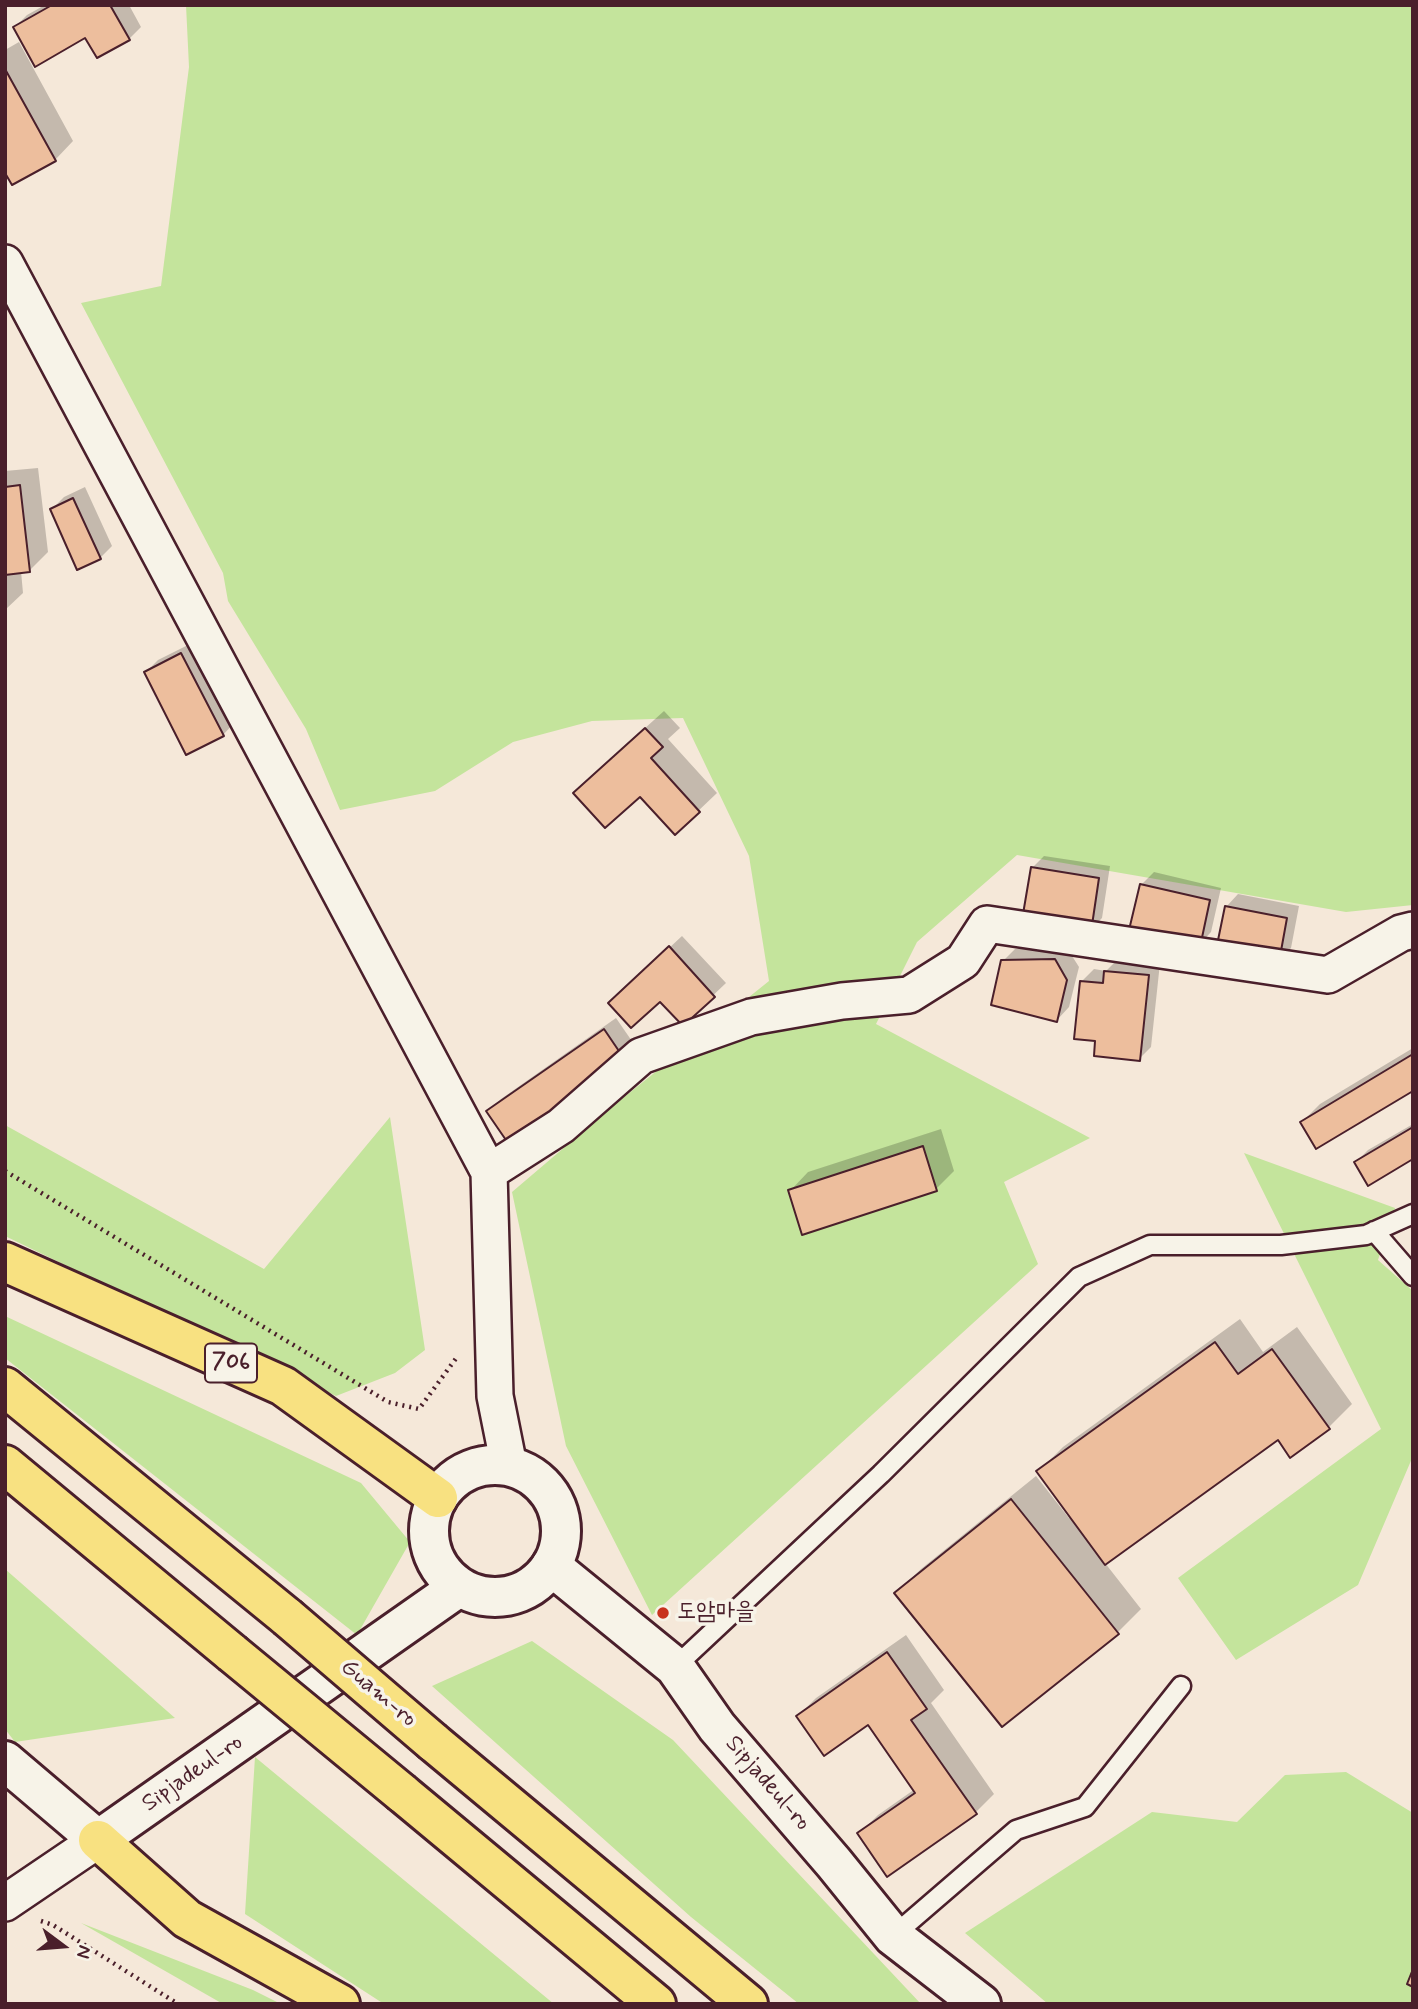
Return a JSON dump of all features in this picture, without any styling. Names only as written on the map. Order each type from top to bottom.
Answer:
[{"type":"main road","name":"706","points":[[5,1262],[283,1386],[438,1498]]},
{"type":"main road","name":"Guam-ro","points":[[5,1387],[286,1617],[748,2004]]},
{"type":"main road","points":[[5,1465],[656,2004]]},
{"type":"main road","points":[[488,1465],[509,1466],[528,1474],[545,1487],[556,1505],[561,1525],[559,1547],[551,1566],[537,1582],[519,1592],[499,1597],[478,1595],[459,1587],[444,1574],[433,1556],[429,1537],[430,1517],[438,1498],[450,1482],[468,1470],[488,1465]]},
{"type":"main road","name":"Sipjadeul-ro","points":[[551,1566],[675,1667],[717,1727],[893,1936],[982,2004]]},
{"type":"main road","name":"Sipjadeul-ro","points":[[98,1840],[459,1587]]},
{"type":"main road","points":[[5,1761],[187,1919],[340,2004]]},
{"type":"street","points":[[5,263],[489,1172],[495,1396],[509,1466]]},
{"type":"street","points":[[489,1172],[561,1126],[642,1056],[751,1017],[842,1001],[909,995],[963,961],[987,924],[1328,975],[1401,933],[1413,930]]},
{"type":"street","points":[[17,1910],[98,1840]]},
{"type":"lane","points":[[675,1667],[881,1474],[1079,1277],[1150,1245],[1281,1245],[1366,1235],[1413,1214]]},
{"type":"lane","points":[[1374,1231],[1413,1276]]},
{"type":"lane","points":[[893,1936],[1016,1829],[1085,1807],[1181,1686]]},
{"type":"path","points":[[5,1171],[388,1402],[419,1409],[460,1353],[495,1350]]},
{"type":"path","points":[[17,1910],[53,1925],[178,2004]]},
{"type":"green space","points":[[186,5],[1413,5],[1413,905],[1346,912],[1017,855],[917,942],[876,1024],[1090,1138],[1004,1182],[1038,1264],[652,1615],[566,1446],[512,1192],[613,1106],[769,981],[749,856],[683,718],[592,721],[513,742],[435,791],[340,810],[306,729],[228,601],[223,573],[81,303],[161,286],[189,67]]},
{"type":"green space","points":[[390,1117],[425,1350],[395,1373],[336,1396],[5,1236],[5,1125],[264,1269]]},
{"type":"green space","points":[[1244,1153],[1395,1208],[1378,1260],[1413,1291],[1413,1456],[1358,1585],[1236,1660],[1178,1578],[1381,1429]]},
{"type":"green space","points":[[5,1316],[361,1483],[410,1542],[357,1635],[5,1358]]},
{"type":"green space","points":[[5,1569],[175,1718],[15,1742],[5,1729]]},
{"type":"green space","points":[[532,1641],[673,1740],[921,2004],[799,2004],[691,1917],[432,1686]]},
{"type":"green space","points":[[255,1757],[554,2004],[384,2004],[245,1914]]},
{"type":"green space","points":[[1346,1772],[1413,1813],[1413,2004],[1048,2004],[965,1933],[1152,1812],[1237,1822],[1285,1775]]},
{"type":"green space","points":[[81,1923],[253,1990],[281,2004],[223,2004]]},
{"type":"building","points":[[52,5],[110,5],[130,40],[97,58],[85,38],[35,67],[13,27]]},
{"type":"building","points":[[5,69],[56,161],[12,185],[5,173]]},
{"type":"building","points":[[20,485],[30,572],[5,575],[5,487]]},
{"type":"building","points":[[73,498],[101,559],[77,570],[50,509]]},
{"type":"building","points":[[181,653],[224,736],[186,755],[144,672]]},
{"type":"building","points":[[645,728],[663,747],[651,758],[700,812],[675,835],[640,797],[605,828],[573,793]]},
{"type":"building","points":[[1031,867],[1099,878],[1091,932],[1022,920]]},
{"type":"building","points":[[1140,884],[1210,900],[1200,947],[1129,930]]},
{"type":"building","points":[[1225,906],[1287,918],[1279,962],[1216,950]]},
{"type":"building","points":[[669,946],[715,997],[683,1026],[660,1002],[631,1028],[608,1003]]},
{"type":"building","points":[[1055,959],[1067,980],[1057,1022],[991,1005],[1001,960]]},
{"type":"building","points":[[1104,971],[1149,975],[1140,1061],[1094,1056],[1095,1041],[1074,1039],[1080,981],[1103,983]]},
{"type":"building","points":[[604,1029],[625,1060],[508,1143],[486,1111]]},
{"type":"building","points":[[1413,1054],[1413,1091],[1316,1149],[1300,1122]]},
{"type":"building","points":[[1413,1127],[1413,1159],[1368,1186],[1354,1162]]},
{"type":"building","points":[[923,1146],[937,1191],[802,1235],[788,1190]]},
{"type":"building","points":[[1215,1342],[1238,1374],[1272,1349],[1330,1429],[1290,1458],[1278,1440],[1105,1565],[1036,1471]]},
{"type":"building","points":[[1011,1499],[1119,1634],[1002,1727],[894,1593]]},
{"type":"building","points":[[887,1652],[927,1709],[911,1720],[977,1814],[887,1877],[857,1833],[915,1793],[868,1725],[824,1756],[796,1716]]},
{"type":"building","points":[[1413,1969],[1413,1987],[1407,1984]]},
{"type":"place","name":"도암마을","points":[[663,1613]]}]
